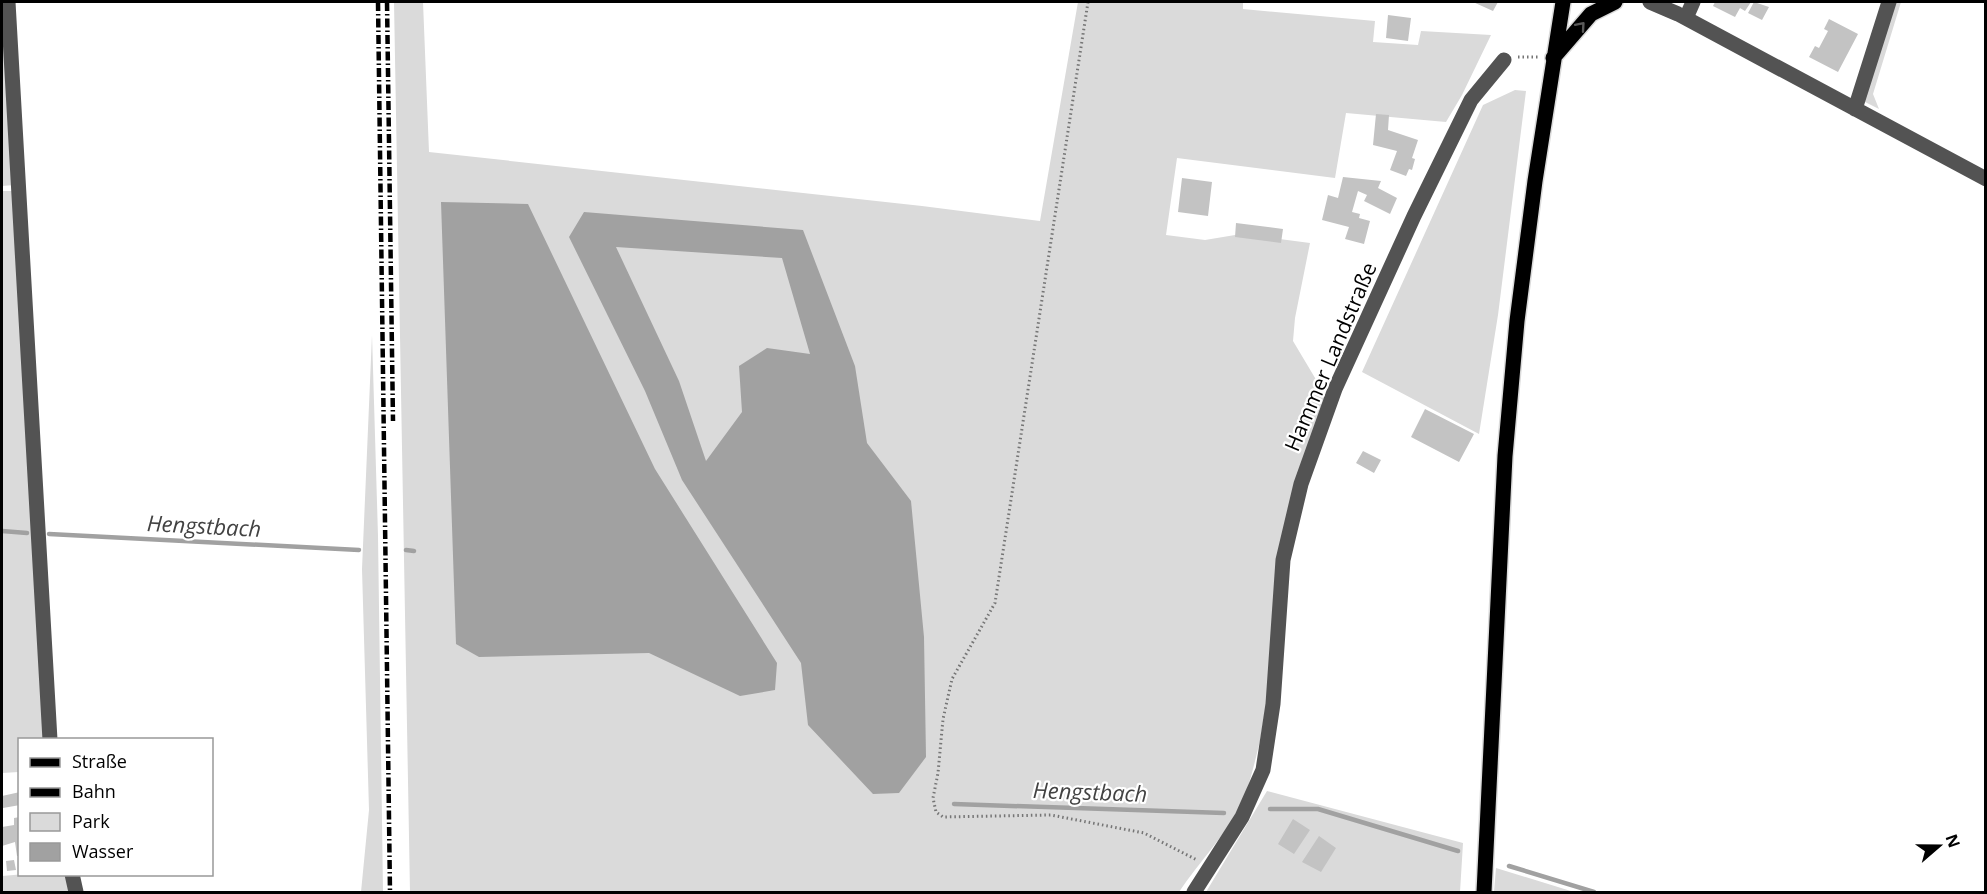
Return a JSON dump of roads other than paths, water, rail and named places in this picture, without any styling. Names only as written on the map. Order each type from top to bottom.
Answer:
[{"type":"main road","points":[[1484,892],[1506,444],[1517,321],[1553,58],[1563,2]]},
{"type":"main road","points":[[1553,58],[1591,14],[1615,2]]},
{"type":"street","points":[[8,2],[50,738]]},
{"type":"street","points":[[1650,2],[1686,18],[1986,179]]},
{"type":"street","points":[[1686,18],[1693,2]]},
{"type":"street","points":[[1855,109],[1889,2]]},
{"type":"street","name":"Hammer Landstraße","points":[[1194,892],[1242,817],[1263,770],[1274,704],[1283,560],[1301,484],[1335,389],[1409,227],[1471,100],[1504,60]]},
{"type":"street","points":[[2,189],[18,189]]},
{"type":"street","points":[[72,876],[76,892]]},
{"type":"water","points":[[441,202],[528,204],[655,469],[777,663],[775,690],[740,696],[649,653],[479,657],[456,644]]},
{"type":"water","points":[[584,212],[803,230],[855,366],[867,443],[911,501],[924,637],[926,757],[899,793],[873,794],[808,725],[801,663],[682,480],[645,391],[569,237]],"holes":[[[616,247],[782,258],[810,354],[767,348],[739,366],[742,412],[706,461],[679,381]]]},
{"type":"waterway","name":"Hengstbach","points":[[2,531],[27,533]]},
{"type":"waterway","name":"Hengstbach","points":[[49,534],[359,550]]},
{"type":"waterway","name":"Hengstbach","points":[[406,550],[414,551]]},
{"type":"waterway","name":"Hengstbach","points":[[954,804],[1224,813]]},
{"type":"waterway","name":"Hengstbach","points":[[1270,809],[1318,809],[1458,851]]},
{"type":"waterway","name":"Hengstbach","points":[[1509,866],[1594,892]]},
{"type":"railway","points":[[378,2],[390,892]]},
{"type":"railway","points":[[387,2],[393,421]]}]
